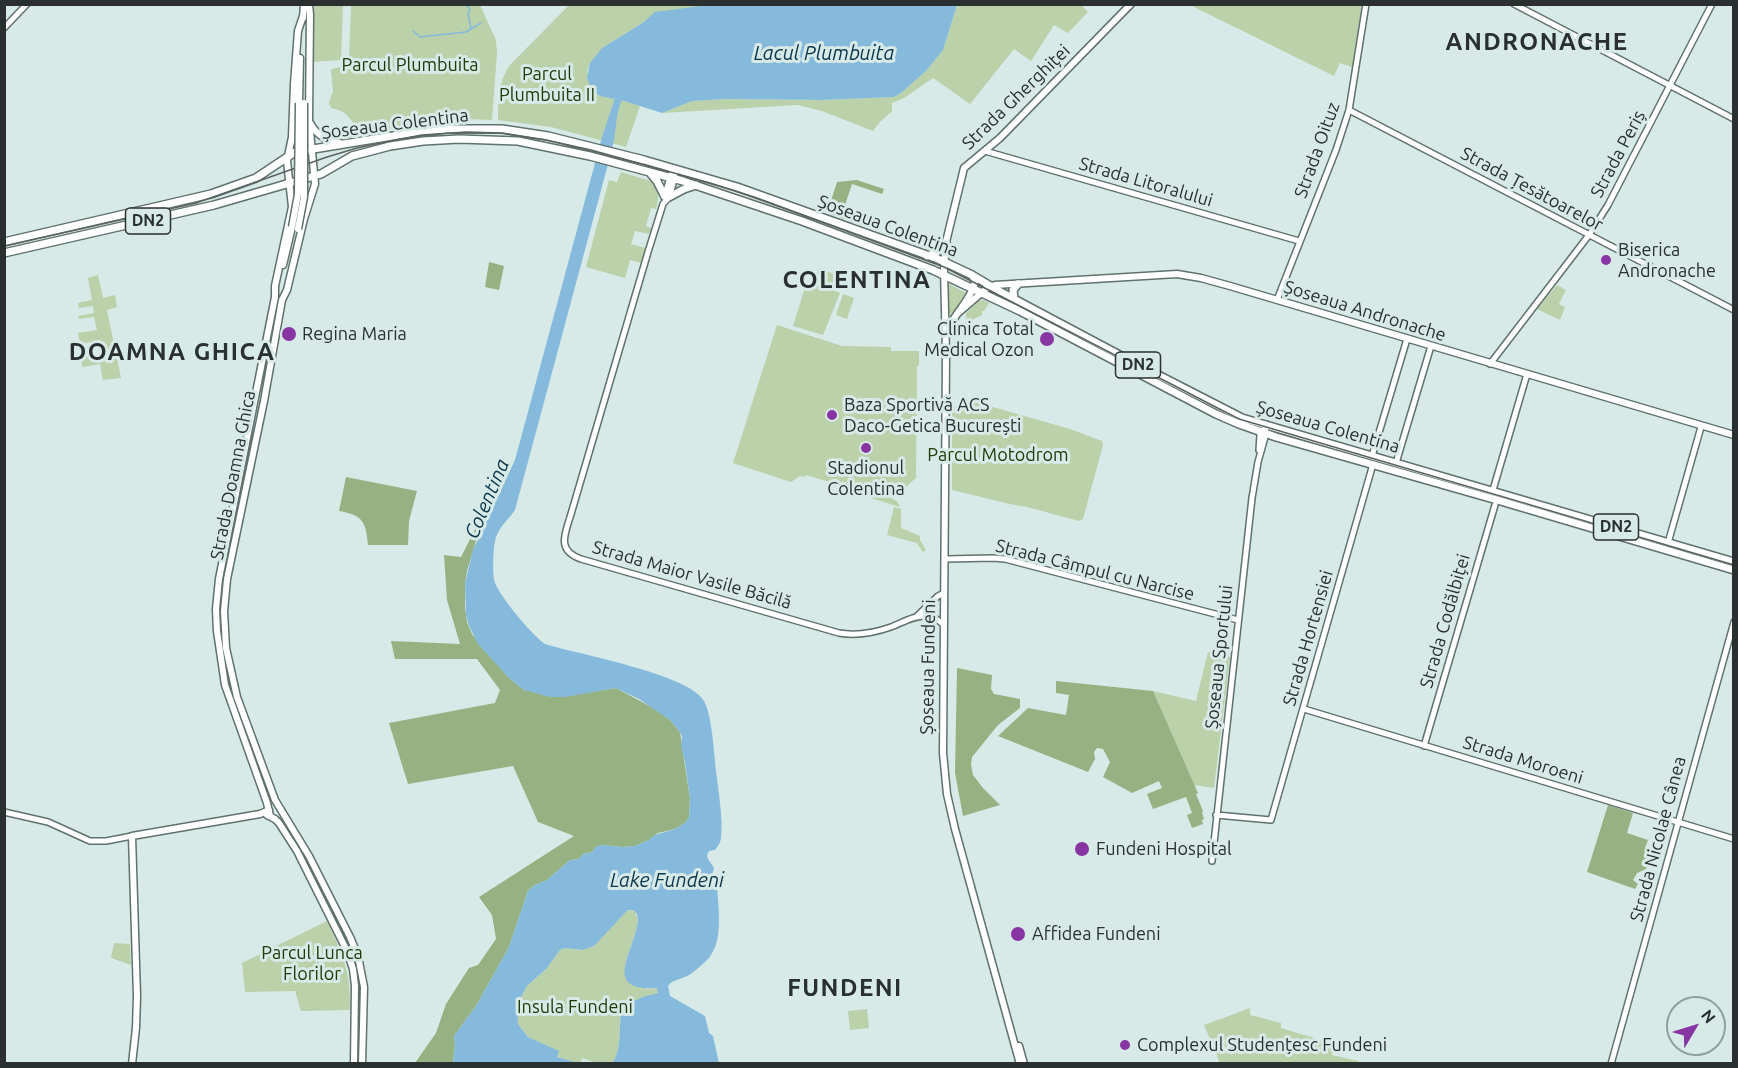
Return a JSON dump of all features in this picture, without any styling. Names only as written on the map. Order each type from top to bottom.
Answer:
[{"type":"main road","name":"Strada Doamna Ghica","points":[[304,4],[304,38]]},
{"type":"main road","name":"Strada Gherghiței","points":[[944,262],[946,242],[963,170],[1014,124],[1131,4]]},
{"type":"main road","name":"Strada Doamna Ghica","points":[[304,38],[309,5]]},
{"type":"main road","name":"Strada Doamna Ghica","points":[[309,5],[309,120],[315,187],[306,211],[287,290],[278,299],[219,579],[216,609],[217,638],[225,685],[271,813],[284,830],[310,875],[350,959],[356,986],[354,1064]]},
{"type":"main road","name":"Strada Doamna Ghica","points":[[303,16],[298,31],[292,138],[287,157],[292,207],[275,286],[278,299],[264,400],[231,557],[224,611],[226,648],[233,683],[277,805],[281,808],[318,874],[358,956],[364,987],[363,1064]]},
{"type":"main road","points":[[278,299],[295,228],[304,38]]},
{"type":"main road","points":[[309,120],[320,135],[328,140],[347,145]]},
{"type":"main road","name":"Șoseaua Colentina","points":[[4,242],[211,194],[256,178],[295,152],[422,131],[477,128],[521,131],[593,146],[675,168],[764,196],[944,262],[1242,418],[1734,570]]},
{"type":"main road","name":"Șoseaua Colentina","points":[[4,252],[198,209],[315,176],[352,156],[390,146],[468,138],[543,146],[590,156],[696,185],[802,221],[944,274],[1216,414],[1263,433],[1372,460],[1396,463],[1734,562]]},
{"type":"main road","points":[[649,172],[666,196],[696,185]]},
{"type":"main road","points":[[927,256],[935,254],[946,242]]},
{"type":"main road","name":"Șoseaua Fundeni","points":[[944,262],[948,783],[1022,1064]]},
{"type":"main road","name":"Șoseaua Andronache","points":[[982,292],[991,286],[1180,274],[1209,280],[1734,435]]},
{"type":"main road","points":[[972,275],[975,280],[974,288]]},
{"type":"main road","points":[[1014,299],[1012,290],[1018,284]]},
{"type":"main road","name":"Șoseaua Fundeni","points":[[974,288],[956,315],[948,335],[943,753],[947,794],[1022,1064]]},
{"type":"main road","points":[[945,315],[950,318],[956,315],[982,292]]},
{"type":"main road","points":[[257,772],[264,770]]},
{"type":"main road","points":[[271,813],[273,806],[277,805]]},
{"type":"main road","points":[[132,1064],[137,996],[132,837],[260,814],[271,813],[279,818],[282,813]]},
{"type":"street","points":[[4,28],[27,4]]},
{"type":"street","name":"Strada Oituz","points":[[1277,300],[1330,166],[1349,110],[1366,4]]},
{"type":"street","points":[[1514,4],[1734,119]]},
{"type":"street","name":"Strada Periș","points":[[1490,363],[1589,235],[1608,205],[1712,4]]},
{"type":"street","name":"Strada Țesătoarelor","points":[[1349,110],[1734,310]]},
{"type":"street","name":"Strada Litoralului","points":[[985,151],[1299,242]]},
{"type":"street","name":"Strada Maior Vasile Băcilă","points":[[675,168],[575,499],[564,543],[567,551],[575,557],[839,633],[869,633],[905,621],[915,617],[944,593]]},
{"type":"street","name":"Strada Hortensiei","points":[[1216,815],[1271,820],[1407,339]]},
{"type":"street","points":[[1396,463],[1431,346]]},
{"type":"street","points":[[1493,490],[1527,374]]},
{"type":"street","name":"Șoseaua Sportului","points":[[1212,861],[1252,498],[1266,424]]},
{"type":"street","points":[[1668,543],[1701,427]]},
{"type":"street","name":"Strada Codălbiței","points":[[1424,746],[1495,505]]},
{"type":"street","name":"Strada Câmpul cu Narcise","points":[[946,559],[1005,559],[1238,620]]},
{"type":"street","points":[[915,617],[929,616],[943,624]]},
{"type":"street","name":"Strada Nicolae Cânea","points":[[1611,1064],[1734,622]]},
{"type":"street","name":"Strada Moroeni","points":[[1304,709],[1734,839]]},
{"type":"street","points":[[4,812],[48,822],[90,841],[132,837]]},
{"type":"green space","points":[[314,5],[343,5],[341,60],[312,62]]},
{"type":"green space","name":"Parcul Plumbuita","points":[[351,5],[480,5],[496,40],[492,120],[466,119],[365,132],[361,131],[345,114],[331,108],[329,102],[333,91],[331,69],[346,66],[349,58]]},
{"type":"green space","name":"Parcul Plumbuita II","points":[[569,5],[715,5],[655,13],[602,48],[590,63],[587,72],[614,97],[640,106],[626,147],[551,127],[498,120],[501,85],[506,71]]},
{"type":"green space","points":[[957,5],[1085,5],[1083,7],[1088,12],[1068,33],[1054,25],[1031,61],[1014,49],[970,104],[933,78],[904,98],[892,103],[892,111],[873,131],[822,111],[798,105],[662,113],[692,101],[894,97],[926,71],[943,50]]},
{"type":"green space","points":[[1190,5],[1362,5],[1352,67],[1340,63],[1334,76]]},
{"type":"green space","points":[[621,172],[651,181],[658,194],[656,209],[651,208],[646,226],[651,228],[649,234],[635,231],[631,244],[645,248],[641,263],[630,260],[625,278],[586,267],[609,180],[617,182]]},
{"type":"green space","points":[[857,180],[884,189],[882,194],[852,184],[843,211],[861,217],[858,224],[827,213],[837,182]]},
{"type":"green space","points":[[489,262],[504,266],[499,290],[485,287]]},
{"type":"green space","points":[[819,268],[843,278],[840,288],[815,278]]},
{"type":"green space","points":[[98,275],[103,298],[115,295],[117,307],[107,310],[121,378],[103,380],[100,364],[82,367],[82,357],[101,354],[98,341],[80,344],[78,333],[97,330],[94,317],[79,319],[78,316],[94,313],[93,306],[79,308],[78,303],[92,300],[88,278]]},
{"type":"green space","points":[[807,281],[840,293],[823,335],[793,326]]},
{"type":"green space","points":[[949,284],[968,294],[963,304],[950,315],[949,313]]},
{"type":"green space","points":[[1557,285],[1566,290],[1559,304],[1565,307],[1560,320],[1537,309]]},
{"type":"green space","points":[[843,294],[854,298],[847,319],[836,315]]},
{"type":"green space","points":[[983,300],[989,303],[982,311],[982,315],[972,320],[966,318],[966,313]]},
{"type":"green space","name":"Baza Sportivă ACS Daco-Getica București","points":[[777,325],[842,346],[891,347],[891,351],[919,351],[916,478],[900,492],[883,493],[882,495],[895,500],[900,507],[806,475],[791,482],[733,463]]},
{"type":"green space","name":"Parcul Motodrom","points":[[964,401],[1070,429],[1102,441],[1103,445],[1083,519],[1079,521],[952,490],[952,407],[962,407]]},
{"type":"green space","points":[[253,433],[255,434],[232,543],[229,541]]},
{"type":"green space","points":[[346,477],[417,491],[409,521],[408,545],[368,545],[362,521],[358,517],[339,511]]},
{"type":"green space","points":[[488,504],[494,505],[477,538],[465,583],[467,622],[472,634],[508,677],[524,690],[584,693],[616,688],[657,710],[670,720],[680,732],[690,799],[689,817],[685,823],[675,829],[658,833],[635,846],[601,845],[596,847],[579,859],[570,860],[547,880],[528,891],[509,947],[476,1006],[454,1036],[453,1063],[415,1063],[436,1033],[446,1004],[469,968],[478,965],[496,939],[492,915],[479,897],[574,836],[538,822],[513,766],[408,784],[389,723],[495,703],[500,690],[477,659],[395,659],[391,641],[460,644],[447,600],[444,555],[461,557]]},
{"type":"green space","points":[[894,507],[901,509],[901,528],[920,536],[926,550],[923,552],[917,543],[887,535]]},
{"type":"green space","points":[[1208,652],[1230,657],[1214,788],[1194,785],[1153,691],[1196,701]]},
{"type":"green space","points":[[957,668],[992,675],[991,689],[994,694],[1020,699],[1020,708],[998,725],[972,757],[973,775],[1000,805],[963,816],[955,773]]},
{"type":"green space","points":[[1056,681],[1153,691],[1198,793],[1196,794],[1203,811],[1203,824],[1192,828],[1187,815],[1192,813],[1186,797],[1153,809],[1147,794],[1162,788],[1159,781],[1132,793],[1103,777],[1110,762],[1103,749],[1097,748],[1094,752],[1095,759],[1088,772],[998,736],[1028,708],[1066,715],[1069,695],[1056,693]]},
{"type":"green space","points":[[1608,805],[1633,813],[1627,833],[1648,840],[1645,848],[1652,850],[1646,869],[1637,873],[1633,880],[1638,884],[1635,889],[1587,872]]},
{"type":"green space","points":[[284,820],[302,848],[330,905],[327,904],[282,823]]},
{"type":"green space","name":"Insula Fundeni","points":[[628,910],[635,911],[638,921],[626,961],[646,989],[658,988],[659,993],[621,1011],[619,1045],[612,1063],[596,1063],[582,1058],[579,1063],[557,1057],[558,1051],[528,1037],[518,1024],[517,1004],[527,986],[547,968],[560,950],[565,948],[583,950],[594,946],[600,937]]},
{"type":"green space","points":[[338,920],[355,954],[362,990],[360,1063],[357,1062],[357,980],[348,946],[336,922]]},
{"type":"green space","name":"Parcul Lunca Florilor","points":[[327,921],[345,964],[350,1010],[301,1011],[295,991],[245,992],[242,963]]},
{"type":"green space","points":[[114,943],[130,944],[131,965],[111,958]]},
{"type":"green space","points":[[1250,1008],[1250,1015],[1281,1023],[1281,1028],[1334,1044],[1332,1055],[1358,1061],[1357,1063],[1220,1063],[1204,1025]]},
{"type":"green space","points":[[867,1009],[869,1028],[850,1030],[848,1011]]},
{"type":"water","name":"Lacul Plumbuita","points":[[716,4],[957,5],[943,50],[926,71],[894,97],[692,101],[662,113],[615,97],[614,99],[600,96],[591,88],[587,78],[590,63],[602,48],[644,22],[655,12]]},
{"type":"water","name":"Lake Fundeni","points":[[612,107],[618,109],[607,168],[515,510],[496,537],[493,560],[494,579],[498,590],[510,607],[545,644],[656,674],[694,691],[704,701],[711,728],[721,816],[720,841],[715,850],[709,851],[707,856],[714,868],[711,880],[717,885],[719,913],[717,942],[709,958],[698,968],[668,986],[670,996],[705,1016],[709,1033],[713,1036],[719,1063],[612,1063],[619,1045],[621,1011],[638,999],[658,993],[657,988],[640,988],[630,984],[625,977],[627,957],[638,921],[637,914],[633,910],[628,910],[594,946],[583,950],[565,948],[560,950],[547,968],[527,986],[517,1004],[518,1024],[528,1037],[559,1051],[557,1057],[579,1063],[453,1064],[454,1036],[476,1006],[509,947],[528,891],[547,880],[570,860],[579,859],[596,847],[601,845],[635,846],[655,835],[675,829],[685,823],[689,817],[690,799],[681,746],[682,736],[670,720],[639,699],[616,688],[565,697],[550,697],[524,690],[508,677],[478,644],[466,615],[465,583],[473,550],[515,460]]},
{"type":"waterway","points":[[413,31],[420,37],[466,32],[471,29],[468,13],[470,9],[465,4]]},
{"type":"waterway","points":[[471,29],[481,23]]},
{"type":"waterway","name":"Colentina","points":[[613,116],[621,90]]},
{"type":"tram line","points":[[4,246],[196,203],[327,157],[395,140],[422,135],[466,132],[502,133],[546,140],[710,183],[944,267],[1239,419],[1734,565]]},
{"type":"place","name":"Biserica Andronache","points":[[1606,260]]},
{"type":"place","name":"Regina Maria","points":[[289,334]]},
{"type":"place","name":"Clinica Total Medical Ozon","points":[[1047,339]]},
{"type":"place","name":"Baza Sportivă ACS Daco-Getica București","points":[[832,415]]},
{"type":"place","name":"Stadionul Colentina","points":[[866,448]]},
{"type":"place","name":"Fundeni Hospital","points":[[1082,849]]},
{"type":"place","name":"Affidea Fundeni","points":[[1018,934]]},
{"type":"place","name":"Complexul Studențesc Fundeni","points":[[1125,1045]]},
{"type":"district","name":"ANDRONACHE","points":[[1537,42]]},
{"type":"district","name":"COLENTINA","points":[[857,280]]},
{"type":"district","name":"DOAMNA GHICA","points":[[172,352]]},
{"type":"district","name":"FUNDENI","points":[[845,988]]}]
